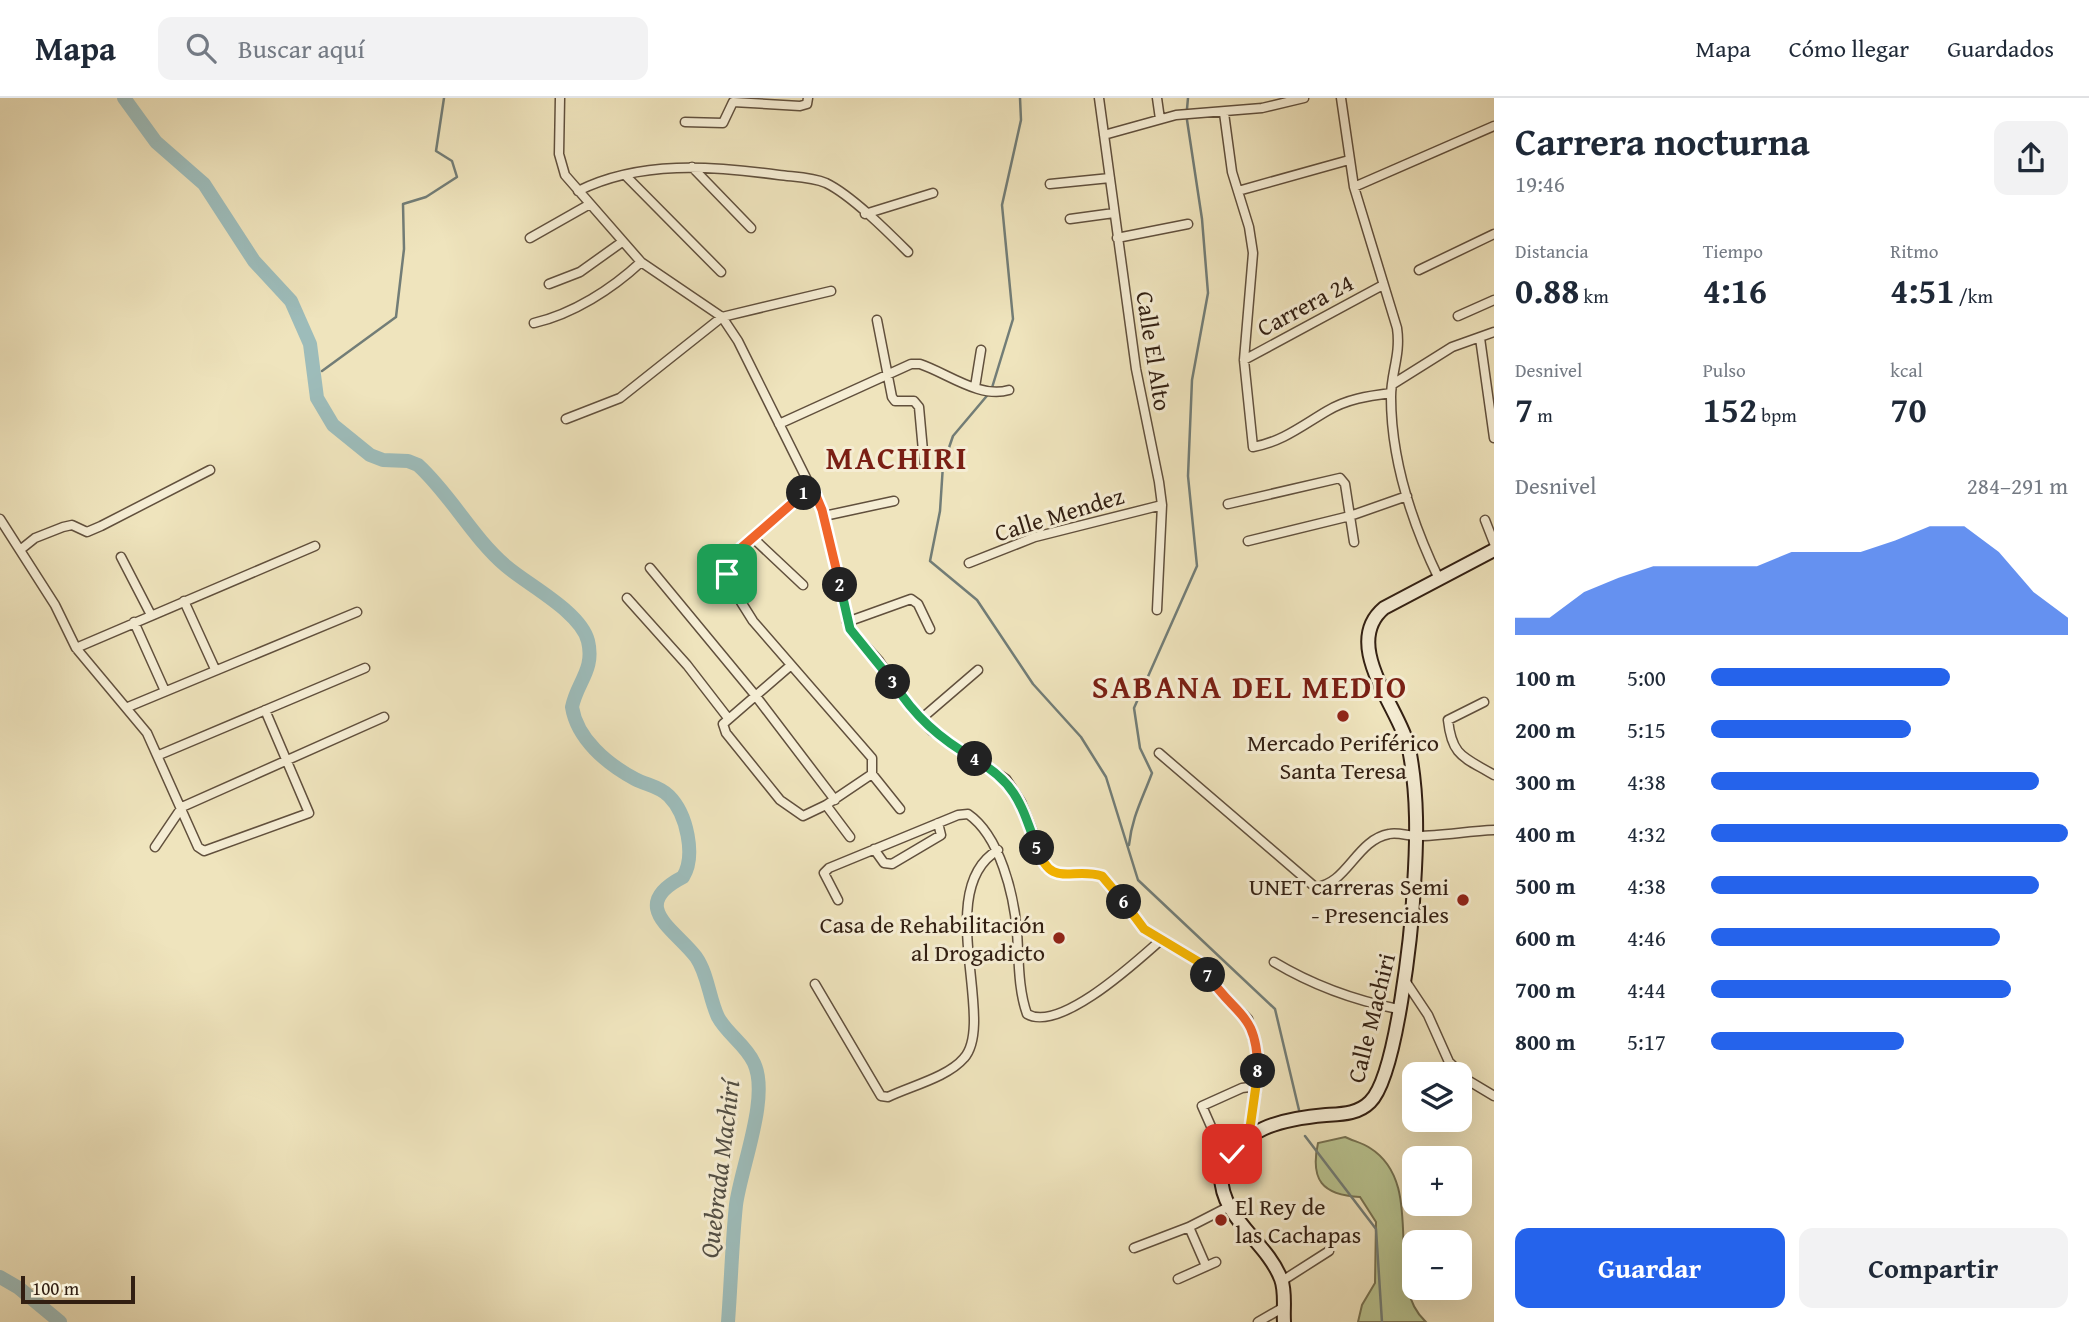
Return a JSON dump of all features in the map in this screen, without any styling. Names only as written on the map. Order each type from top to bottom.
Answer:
[{"type":"street","points":[[560,98],[559,154],[565,175],[641,262],[722,317],[738,341],[812,486],[824,516],[847,622],[921,719],[945,741],[1006,779],[1021,802],[1047,868],[1060,875],[1092,873],[1102,876],[1144,929],[1199,962],[1213,983],[1248,1019],[1258,1053],[1249,1135],[1221,1172],[1222,1189],[1230,1206],[1282,1281],[1284,1322]]},
{"type":"street","name":"Calle El Alto","points":[[1099,98],[1136,369],[1162,505],[1157,610]]},
{"type":"street","points":[[1157,98],[1160,119]]},
{"type":"street","points":[[1104,135],[1176,115],[1224,113],[1304,98]]},
{"type":"street","points":[[1342,98],[1354,187],[1397,328],[1400,347],[1391,393],[1396,444],[1407,496],[1439,579],[1494,550]]},
{"type":"street","points":[[685,122],[723,123],[733,102],[808,101]]},
{"type":"street","points":[[1224,113],[1232,172],[1253,253],[1244,360],[1254,447],[1274,442],[1329,410],[1361,397],[1391,393]]},
{"type":"street","points":[[1354,187],[1494,126]]},
{"type":"street","points":[[1238,191],[1349,160]]},
{"type":"street","points":[[578,191],[625,175],[692,167],[823,182],[908,252]]},
{"type":"street","points":[[692,167],[751,229]]},
{"type":"street","points":[[625,175],[721,272]]},
{"type":"street","points":[[1050,184],[1110,178]]},
{"type":"street","points":[[865,214],[933,193]]},
{"type":"street","points":[[530,238],[590,204]]},
{"type":"street","points":[[1070,219],[1114,213]]},
{"type":"street","points":[[1117,238],[1188,224]]},
{"type":"street","points":[[1419,270],[1494,234]]},
{"type":"street","points":[[549,285],[580,272],[622,242]]},
{"type":"street","points":[[534,323],[580,305],[617,283],[641,262]]},
{"type":"street","name":"Carrera 24","points":[[1244,360],[1383,285]]},
{"type":"street","points":[[566,419],[620,398],[722,317],[831,291]]},
{"type":"street","points":[[1458,316],[1494,300]]},
{"type":"street","points":[[877,320],[895,401],[914,401],[919,407],[924,462]]},
{"type":"street","points":[[1393,383],[1452,347],[1494,332]]},
{"type":"street","points":[[1480,338],[1494,439]]},
{"type":"street","points":[[975,387],[981,350]]},
{"type":"street","points":[[779,424],[888,372],[920,364],[986,391],[999,393],[1009,390]]},
{"type":"street","points":[[20,550],[49,531],[72,525],[86,531],[101,526],[210,470]]},
{"type":"street","points":[[1228,504],[1340,478],[1345,484],[1354,542]]},
{"type":"street","points":[[812,486],[753,538],[732,561],[727,574],[731,586],[753,621],[872,758],[872,774],[900,808]]},
{"type":"street","points":[[1248,541],[1350,516],[1407,496]]},
{"type":"street","points":[[824,516],[894,501]]},
{"type":"street","name":"Calle Mendez","points":[[969,563],[1035,537],[1162,505]]},
{"type":"street","points":[[0,519],[55,605],[76,648],[128,707],[159,755],[198,847],[204,851],[212,851],[309,813],[265,710]]},
{"type":"street","points":[[1485,520],[1494,544]]},
{"type":"street","points":[[753,538],[803,585]]},
{"type":"street","points":[[76,648],[315,546]]},
{"type":"street","points":[[121,557],[151,615]]},
{"type":"street","points":[[650,568],[755,695],[835,800]]},
{"type":"street","name":"Calle Machiri","points":[[1249,1135],[1286,1121],[1359,1111],[1371,1102],[1386,1065],[1406,982],[1418,836],[1408,745],[1385,699],[1372,663],[1370,644],[1376,615],[1439,579]]},
{"type":"street","points":[[627,597],[729,718]]},
{"type":"street","points":[[847,622],[911,599],[918,604],[930,629]]},
{"type":"street","points":[[184,601],[215,669]]},
{"type":"street","points":[[128,707],[357,612]]},
{"type":"street","points":[[134,622],[165,691]]},
{"type":"street","points":[[790,666],[723,724],[726,733],[780,800],[803,816],[835,800],[872,774]]},
{"type":"street","points":[[159,755],[365,668]]},
{"type":"street","points":[[921,719],[978,670]]},
{"type":"street","points":[[1484,702],[1448,720],[1450,742],[1457,754],[1494,775]]},
{"type":"street","points":[[155,847],[182,807],[384,717]]},
{"type":"street","points":[[1159,753],[1315,887],[1325,886],[1336,879],[1360,849],[1390,834],[1418,836],[1494,830]]},
{"type":"street","points":[[826,805],[850,837]]},
{"type":"street","points":[[838,900],[824,873],[829,868],[938,823],[968,814],[978,821],[998,850],[1017,928],[1027,1014],[1034,1018],[1058,1014],[1074,1007],[1163,939]]},
{"type":"street","points":[[874,849],[884,863],[892,864],[941,835],[938,823]]},
{"type":"street","points":[[815,984],[881,1096],[888,1097],[954,1067],[965,1057],[975,1035],[966,929],[972,891],[985,858],[998,850]]},
{"type":"street","points":[[1274,962],[1306,982],[1366,1002],[1398,1009]]},
{"type":"street","points":[[1406,982],[1428,1015],[1449,1062],[1469,1081],[1494,1096]]},
{"type":"street","points":[[1217,1140],[1202,1106],[1242,1088],[1256,1086]]},
{"type":"street","points":[[1134,1248],[1189,1227],[1230,1206]]},
{"type":"street","points":[[1189,1227],[1206,1266]]},
{"type":"street","points":[[1282,1281],[1329,1251]]},
{"type":"street","points":[[1178,1279],[1216,1262]]},
{"type":"street","points":[[1258,1322],[1284,1307]]},
{"type":"green space","points":[[1345,1137],[1370,1148],[1388,1164],[1397,1185],[1402,1209],[1402,1300],[1412,1300],[1426,1322],[1358,1322],[1362,1305],[1375,1283],[1376,1222],[1360,1197],[1336,1193],[1322,1183],[1316,1167],[1318,1143]]},
{"type":"waterway","name":"Quebrada Machirí","points":[[124,98],[156,142],[204,184],[254,261],[291,301],[310,344],[317,398],[333,425],[370,455],[383,460],[408,461],[418,465],[494,555],[575,620],[583,630],[590,651],[587,668],[572,707],[580,730],[604,758],[635,779],[665,793],[681,813],[688,835],[687,868],[683,877],[658,898],[657,908],[668,927],[696,957],[706,978],[718,1017],[751,1057],[758,1077],[757,1113],[736,1205],[728,1322]]},
{"type":"waterway","points":[[322,371],[396,317],[404,249],[403,204],[426,197],[457,177],[452,161],[436,151],[444,98]]},
{"type":"waterway","points":[[1020,98],[1021,120],[1002,205],[1013,319],[991,391],[953,436],[943,465],[940,511],[930,561],[977,600],[1033,684],[1081,737],[1106,777],[1138,880],[1275,1009],[1299,1110]]},
{"type":"waterway","points":[[1187,109],[1188,98]]},
{"type":"waterway","points":[[1129,845],[1135,817],[1152,773],[1140,748],[1134,708],[1197,566],[1188,476],[1192,380],[1208,293],[1202,219],[1187,120]]},
{"type":"waterway","points":[[1305,1136],[1376,1229],[1382,1322]]},
{"type":"waterway","points":[[0,1277],[19,1288],[60,1322]]},
{"type":"place","name":"Mercado Periférico Santa Teresa","points":[[1343,716]]},
{"type":"place","name":"UNET carreras Semi - Presenciales","points":[[1463,900]]},
{"type":"place","name":"Casa de Rehabilitación al Drogadicto","points":[[1059,938]]},
{"type":"place","name":"El Rey de las Cachapas","points":[[1221,1220]]},
{"type":"district","name":"MACHIRI","points":[[897,457]]},
{"type":"district","name":"SABANA DEL MEDIO","points":[[1250,686]]},
{"type":"route","points":[[727,574],[741,548],[812,486],[824,516],[850,629],[878,661],[911,709],[945,741],[1006,779],[1017,793],[1041,859],[1047,868],[1060,875],[1092,873],[1110,882],[1144,929],[1199,962],[1213,983],[1248,1019],[1258,1053],[1258,1074],[1249,1135],[1232,1154]]}]
